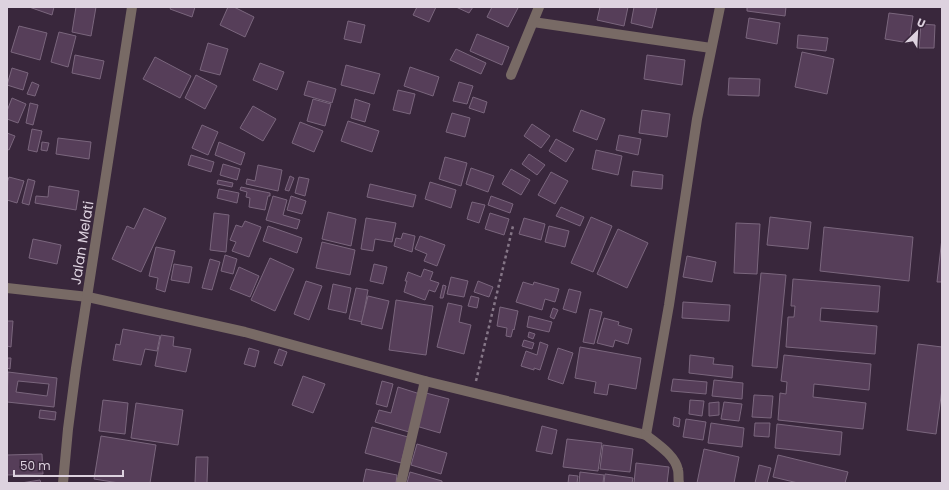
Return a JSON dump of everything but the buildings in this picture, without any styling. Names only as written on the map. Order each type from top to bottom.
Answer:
[{"type":"street","name":"Jalan Melati","points":[[63,483],[68,429],[132,7]]},
{"type":"street","points":[[511,75],[538,7]]},
{"type":"street","points":[[646,435],[669,305],[690,161],[720,7]]},
{"type":"street","points":[[533,22],[711,48]]},
{"type":"street","points":[[7,288],[88,297],[245,332],[474,394],[646,435],[673,459],[678,469],[679,483]]},
{"type":"street","points":[[401,483],[424,381]]},
{"type":"path","points":[[474,394],[513,226]]}]
